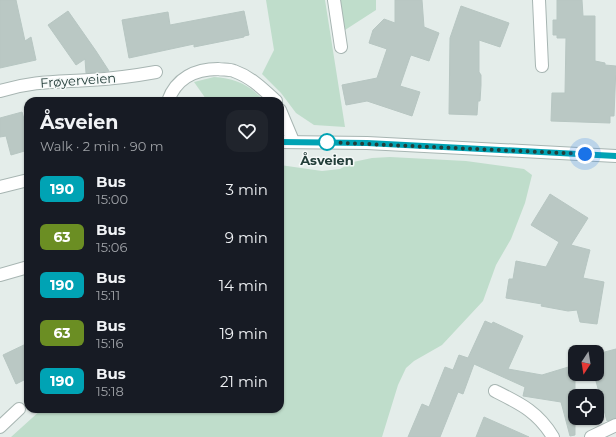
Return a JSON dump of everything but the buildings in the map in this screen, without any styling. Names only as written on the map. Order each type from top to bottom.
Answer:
[{"type":"street","points":[[334,0],[341,47]]},
{"type":"street","points":[[539,0],[542,66]]},
{"type":"street","points":[[170,97],[175,88],[186,77],[205,69],[232,70],[254,81],[272,97]]},
{"type":"street","name":"Frøyerveien","points":[[0,91],[24,84],[45,81],[90,80],[156,72]]},
{"type":"street","points":[[284,120],[293,141]]},
{"type":"street","points":[[284,142],[367,143],[616,156]]},
{"type":"street","points":[[0,187],[24,181]]},
{"type":"street","points":[[0,276],[24,268]]},
{"type":"street","points":[[495,391],[524,405],[535,414],[553,437]]},
{"type":"street","points":[[0,427],[19,409]]},
{"type":"street","points":[[591,437],[616,425]]},
{"type":"green space","points":[[266,0],[325,0],[345,127],[314,125],[296,113],[281,93],[262,74],[274,50]]},
{"type":"green space","points":[[340,0],[376,0],[376,10],[345,30]]},
{"type":"green space","points":[[214,77],[229,79],[242,83],[261,97],[205,97],[194,82]]},
{"type":"green space","points":[[390,157],[466,161],[524,169],[532,175],[525,203],[511,239],[496,265],[483,301],[442,345],[414,361],[406,368],[398,385],[382,437],[11,437],[38,413],[284,413],[284,166],[322,171],[340,169],[353,162],[372,158]]},
{"type":"bus line","name":"190","points":[[284,142],[367,143],[616,156]]},
{"type":"place","name":"Åsveien","points":[[327,142]]},
{"type":"route","points":[[327,142],[323,142],[585,154]]}]
